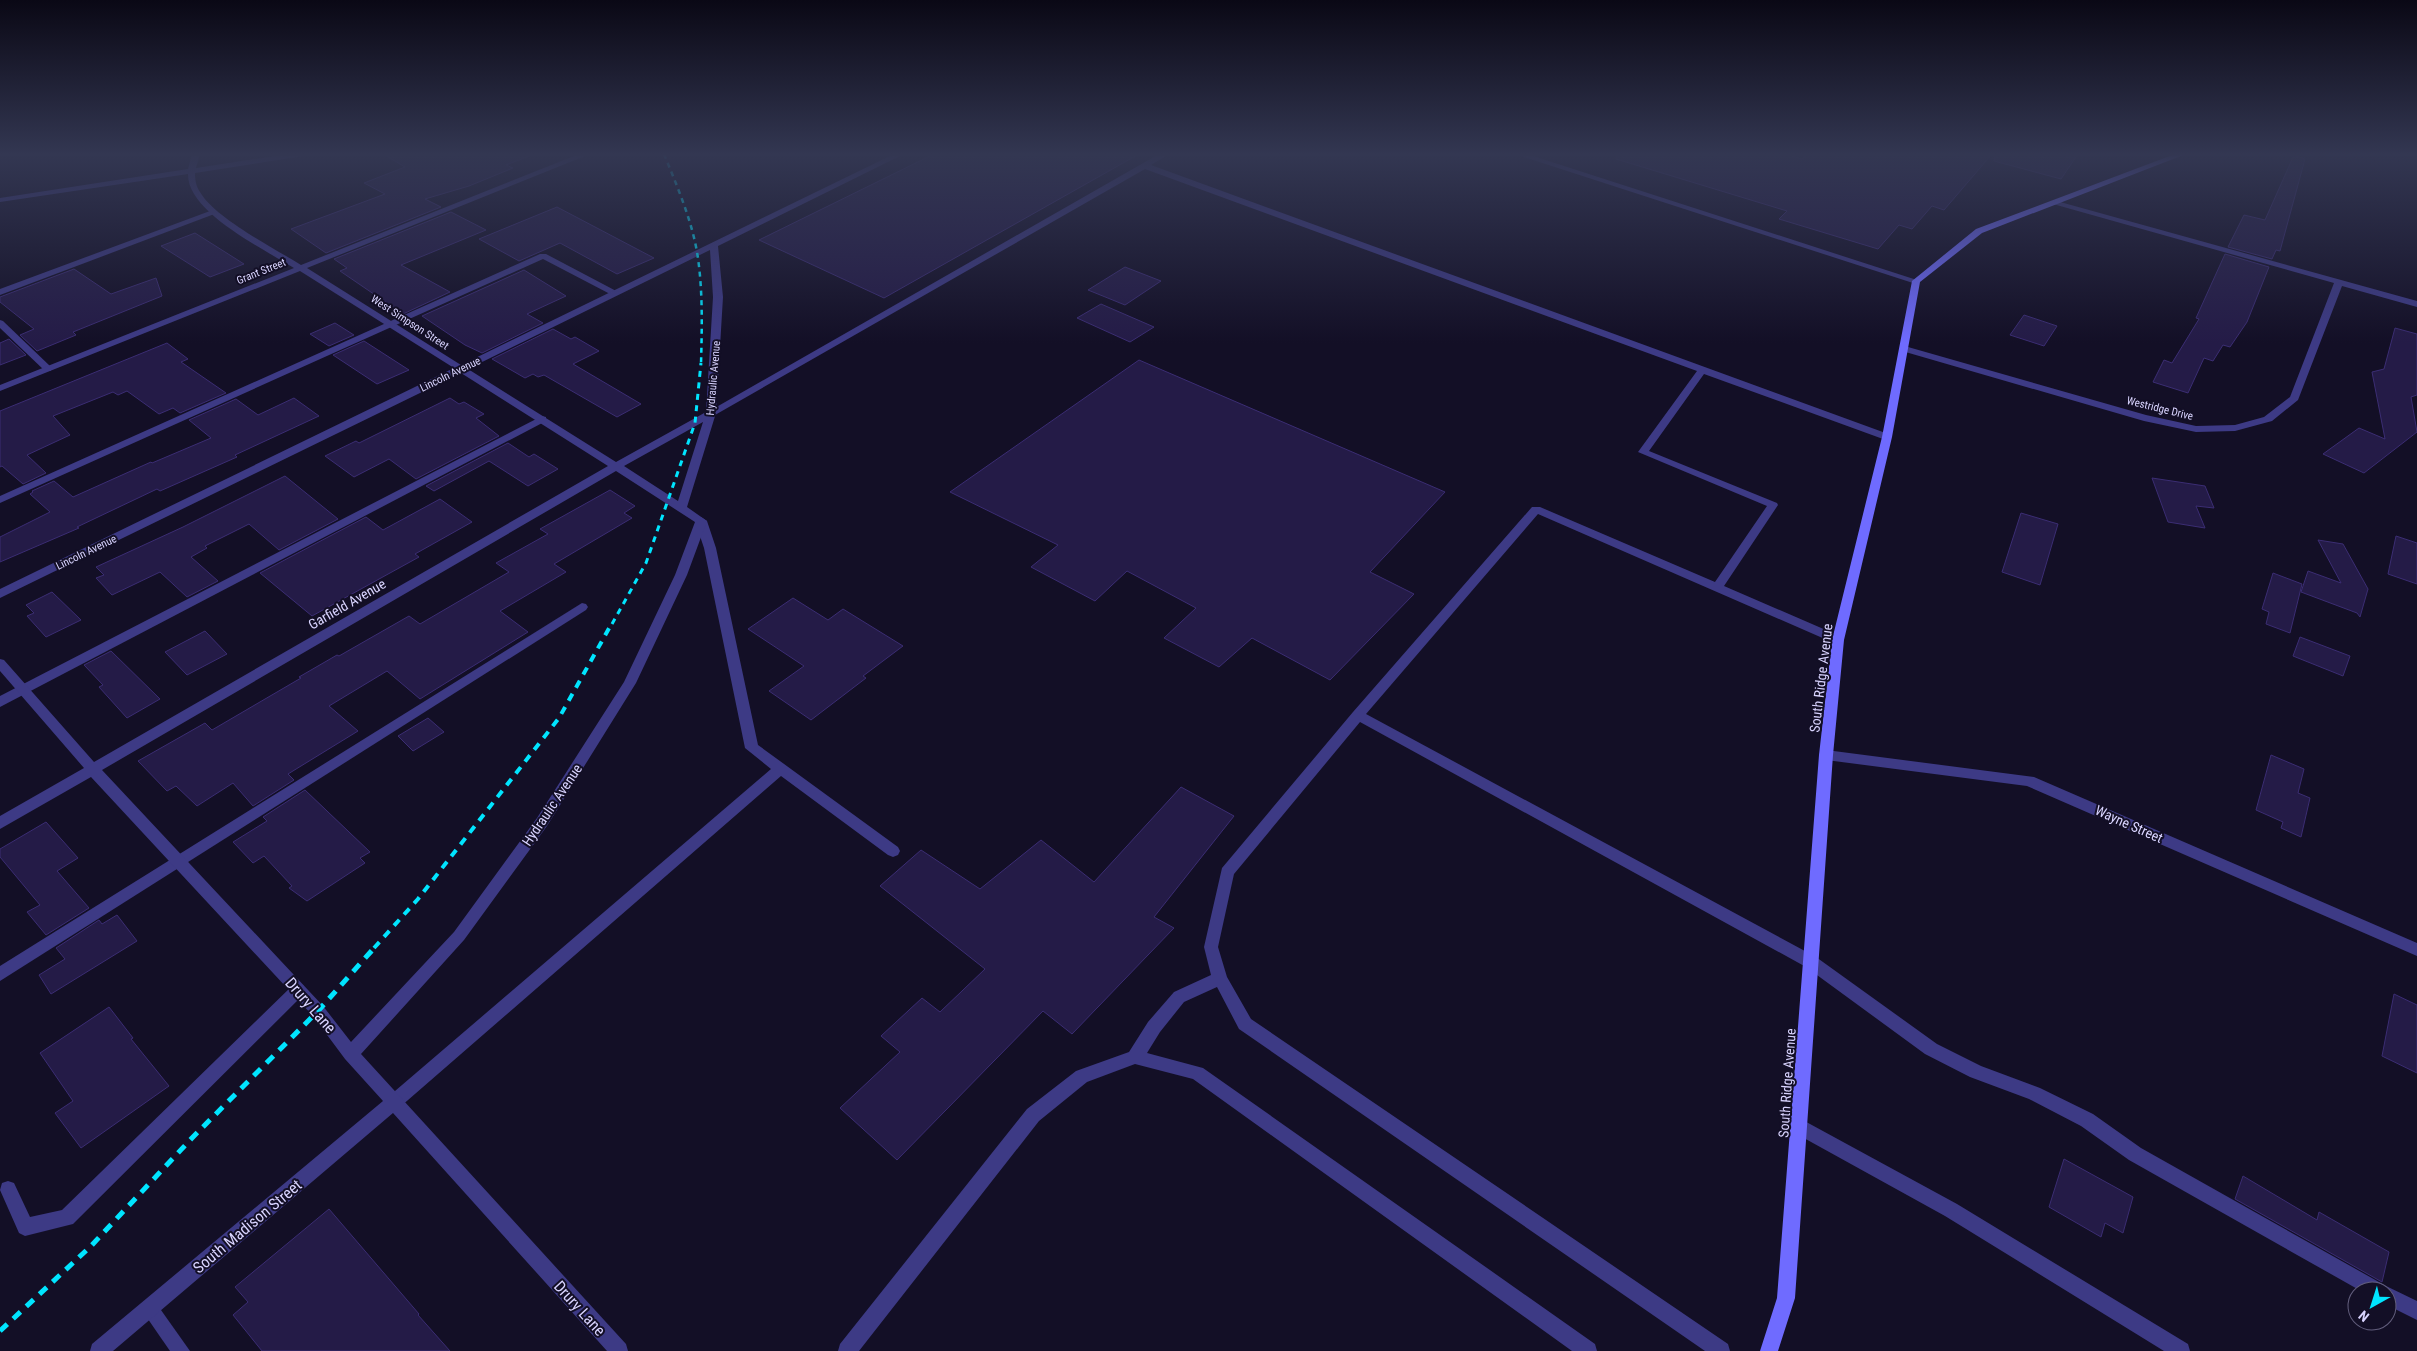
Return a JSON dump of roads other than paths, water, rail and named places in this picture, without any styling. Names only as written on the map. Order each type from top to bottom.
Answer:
[{"type":"street","points":[[0,292],[202,217]]},
{"type":"street","name":"West Simpson Street","points":[[220,217],[302,267],[700,521]]},
{"type":"street","name":"Grant Street","points":[[0,388],[428,217]]},
{"type":"street","name":"Lincoln Avenue","points":[[0,594],[770,217]]},
{"type":"street","name":"Garfield Avenue","points":[[0,823],[616,466],[711,414],[1056,217]]},
{"type":"street","points":[[1284,217],[1887,437]]},
{"type":"street","points":[[1717,217],[1916,281],[1979,232],[2017,217]]},
{"type":"street","points":[[2109,217],[2417,304]]},
{"type":"street","name":"Hydraulic Avenue","points":[[681,508],[711,414],[718,298],[714,244]]},
{"type":"street","points":[[0,500],[543,256],[616,293]]},
{"type":"street","name":"South Ridge Avenue","points":[[1769,1351],[1786,1298],[1826,755],[1838,640],[1887,437],[1905,349],[1916,281]]},
{"type":"street","name":"Westridge Drive","points":[[1905,349],[2144,418],[2196,429],[2236,428],[2268,419],[2294,398],[2339,283]]},
{"type":"street","points":[[0,323],[48,369]]},
{"type":"street","points":[[1702,370],[1643,452],[1773,505],[1717,588]]},
{"type":"street","points":[[0,702],[542,419]]},
{"type":"street","points":[[1721,1351],[1245,1024],[1220,978],[1212,947],[1217,911],[1227,872],[1358,715],[1536,509],[1838,640]]},
{"type":"street","name":"Hydraulic Avenue","points":[[351,1054],[459,936],[542,822],[630,683],[681,575],[700,521]]},
{"type":"street","points":[[700,521],[710,548],[752,748],[779,770],[893,851]]},
{"type":"street","points":[[0,974],[582,607]]},
{"type":"street","name":"Drury Lane","points":[[0,663],[94,770],[318,1011],[351,1054],[619,1351]]},
{"type":"street","points":[[1358,715],[1811,962],[1931,1049],[1976,1072],[2034,1093],[2087,1120],[2135,1154],[2361,1281]]},
{"type":"street","name":"Wayne Street","points":[[1826,755],[2029,780],[2417,950]]},
{"type":"street","name":"South Madison Street","points":[[99,1351],[394,1102],[779,770]]},
{"type":"street","points":[[1135,1057],[1154,1026],[1179,997],[1220,978]]},
{"type":"street","points":[[8,1189],[25,1227],[67,1218],[298,990]]},
{"type":"street","points":[[847,1351],[1034,1115],[1082,1076],[1135,1057],[1197,1073],[1588,1351]]},
{"type":"street","points":[[1799,1126],[1951,1210],[2181,1351]]},
{"type":"street","points":[[2397,1300],[2417,1311]]},
{"type":"street","points":[[150,1309],[181,1351]]},
{"type":"railway","points":[[688,217],[699,266],[702,322],[701,364]]},
{"type":"railway","points":[[612,624],[646,563],[695,423],[701,363]]},
{"type":"railway","points":[[374,948],[418,899],[559,718],[612,623]]},
{"type":"railway","points":[[0,1331],[91,1246],[192,1138],[318,1011],[375,947]]}]
